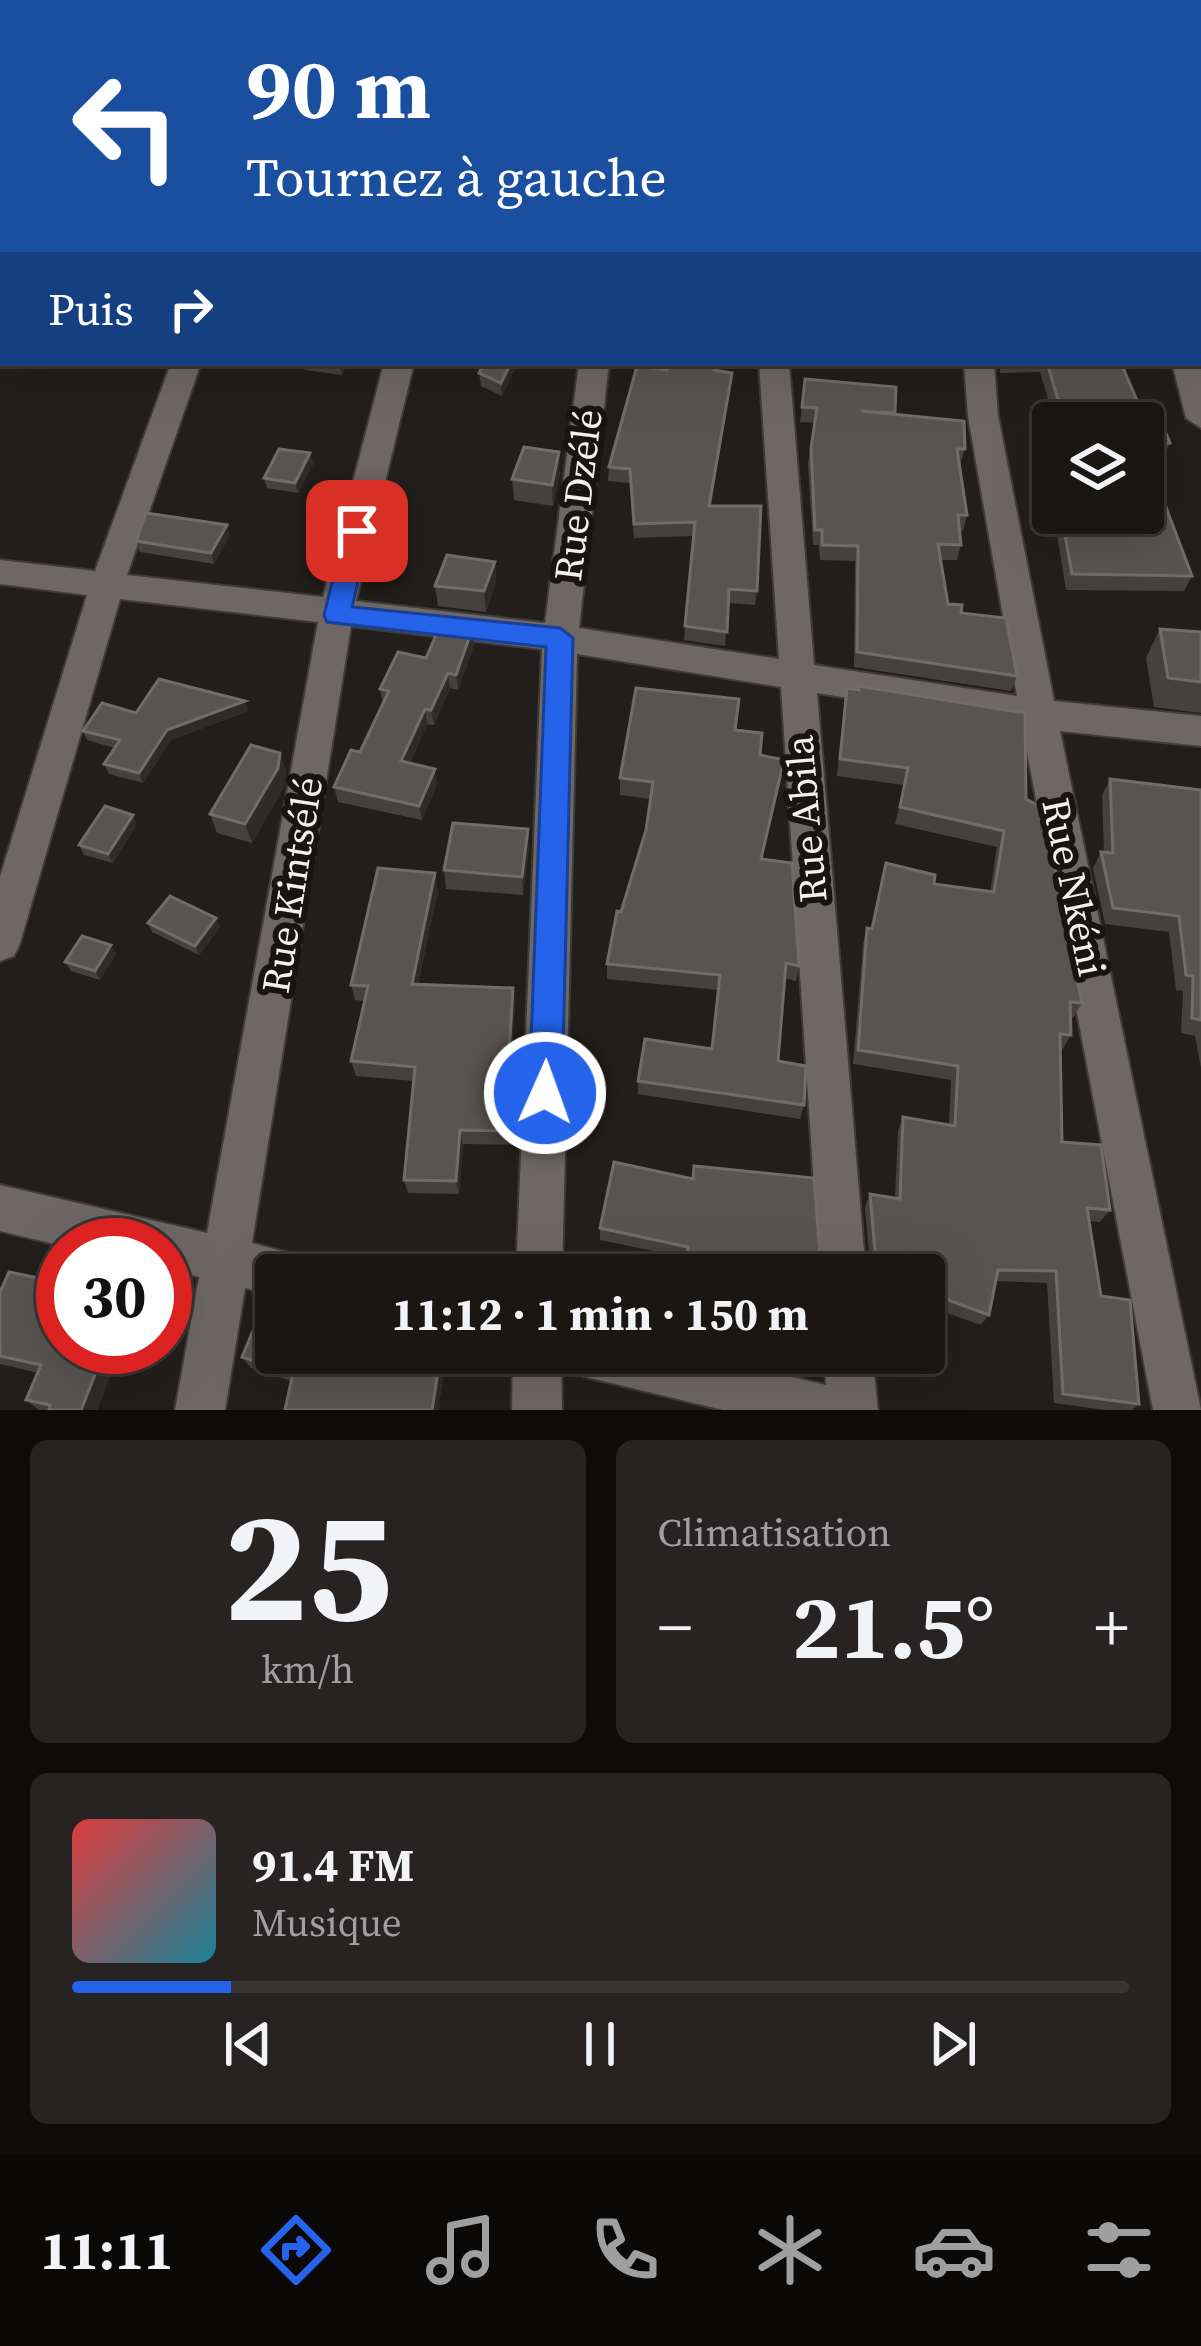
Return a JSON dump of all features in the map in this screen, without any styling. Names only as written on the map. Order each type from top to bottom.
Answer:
[{"type":"street","points":[[0,943],[107,584],[185,366]]},
{"type":"street","name":"Rue Kintsélé","points":[[200,1410],[230,1258],[337,615],[398,366]]},
{"type":"street","name":"Rue Dzélé","points":[[540,1254],[560,638],[594,366]]},
{"type":"street","name":"Rue Abila","points":[[775,366],[840,1254]]},
{"type":"street","name":"Rue Nkéni","points":[[979,366],[983,416],[1038,714],[1178,1410]]},
{"type":"street","points":[[1188,366],[1201,418]]},
{"type":"street","points":[[0,572],[560,638],[1038,714],[1201,731]]},
{"type":"street","points":[[0,1208],[255,1265]]},
{"type":"street","points":[[537,1374],[537,1410]]},
{"type":"street","points":[[675,1374],[827,1410]]},
{"type":"street","points":[[850,1374],[853,1410]]},
{"type":"building","points":[[482,366],[510,366],[501,383],[479,373]]},
{"type":"building","points":[[637,366],[667,370],[668,366],[715,366],[714,370],[732,373],[709,506],[761,506],[757,591],[729,589],[727,632],[685,626],[695,522],[634,524],[630,469],[609,467]]},
{"type":"building","points":[[1048,366],[1122,366],[1138,402],[1059,402]]},
{"type":"building","points":[[805,379],[896,387],[895,413],[861,411],[964,421],[965,449],[957,449],[967,515],[958,515],[961,545],[938,544],[948,604],[962,605],[961,613],[1006,618],[1017,676],[857,652],[858,546],[822,545],[822,530],[815,530],[811,448],[817,408],[802,407]]},
{"type":"building","points":[[524,447],[559,452],[552,485],[512,479]]},
{"type":"building","points":[[279,449],[310,453],[295,483],[264,478]]},
{"type":"building","points":[[1164,502],[1192,576],[1072,574],[1065,534],[1164,534]]},
{"type":"building","points":[[146,513],[227,525],[211,553],[136,541]]},
{"type":"building","points":[[447,555],[495,562],[484,591],[435,586]]},
{"type":"building","points":[[440,626],[472,630],[456,675],[448,673],[401,761],[435,769],[419,806],[334,787],[351,750],[360,752],[389,691],[380,689],[398,652],[426,658]]},
{"type":"building","points":[[1160,629],[1201,632],[1201,682],[1168,678]]},
{"type":"building","points":[[159,679],[245,701],[167,730],[139,773],[104,764],[120,740],[83,731],[102,703],[136,713]]},
{"type":"building","points":[[858,686],[1025,713],[1026,799],[1043,808],[1082,1003],[1070,1002],[1071,1035],[1060,1034],[1062,1142],[1101,1145],[1110,1210],[1087,1208],[1101,1296],[1130,1300],[1139,1404],[1063,1394],[1056,1271],[998,1270],[989,1315],[945,1299],[945,1254],[875,1254],[870,1194],[900,1199],[903,1117],[955,1126],[958,1066],[858,1050],[867,928],[872,929],[886,863],[935,875],[934,884],[994,892],[1004,831],[900,807],[908,768],[840,759],[847,688],[859,690]]},
{"type":"building","points":[[636,688],[739,699],[735,730],[762,733],[760,755],[784,760],[761,859],[792,863],[799,966],[786,963],[778,1061],[806,1066],[804,1105],[638,1081],[645,1039],[712,1049],[720,975],[607,964],[617,911],[621,912],[646,830],[653,782],[620,778]]},
{"type":"building","points":[[251,745],[280,753],[278,768],[245,824],[210,814]]},
{"type":"building","points":[[1110,779],[1201,790],[1201,1020],[1192,1018],[1193,976],[1186,975],[1179,916],[1113,908],[1101,852],[1113,853]]},
{"type":"building","points":[[105,806],[133,815],[108,854],[79,845]]},
{"type":"building","points":[[453,823],[528,829],[522,877],[444,870]]},
{"type":"building","points":[[378,868],[435,873],[412,984],[513,988],[507,1088],[517,1088],[515,1131],[460,1130],[456,1181],[404,1180],[415,1067],[351,1061],[368,986],[351,985]]},
{"type":"building","points":[[170,896],[216,918],[195,946],[148,923]]},
{"type":"building","points":[[82,936],[111,945],[95,971],[65,962]]},
{"type":"building","points":[[614,1162],[693,1179],[694,1166],[814,1178],[820,1254],[688,1254],[688,1247],[600,1228]]},
{"type":"building","points":[[9,1272],[36,1278],[36,1364],[0,1356],[0,1292]]},
{"type":"building","points":[[255,1326],[255,1361],[242,1357]]},
{"type":"building","points":[[37,1374],[95,1374],[81,1410],[49,1410],[50,1405],[26,1400]]},
{"type":"building","points":[[293,1374],[438,1374],[432,1410],[285,1410]]},
{"type":"route","points":[[357,531],[337,615],[560,638],[545,1093]]}]
